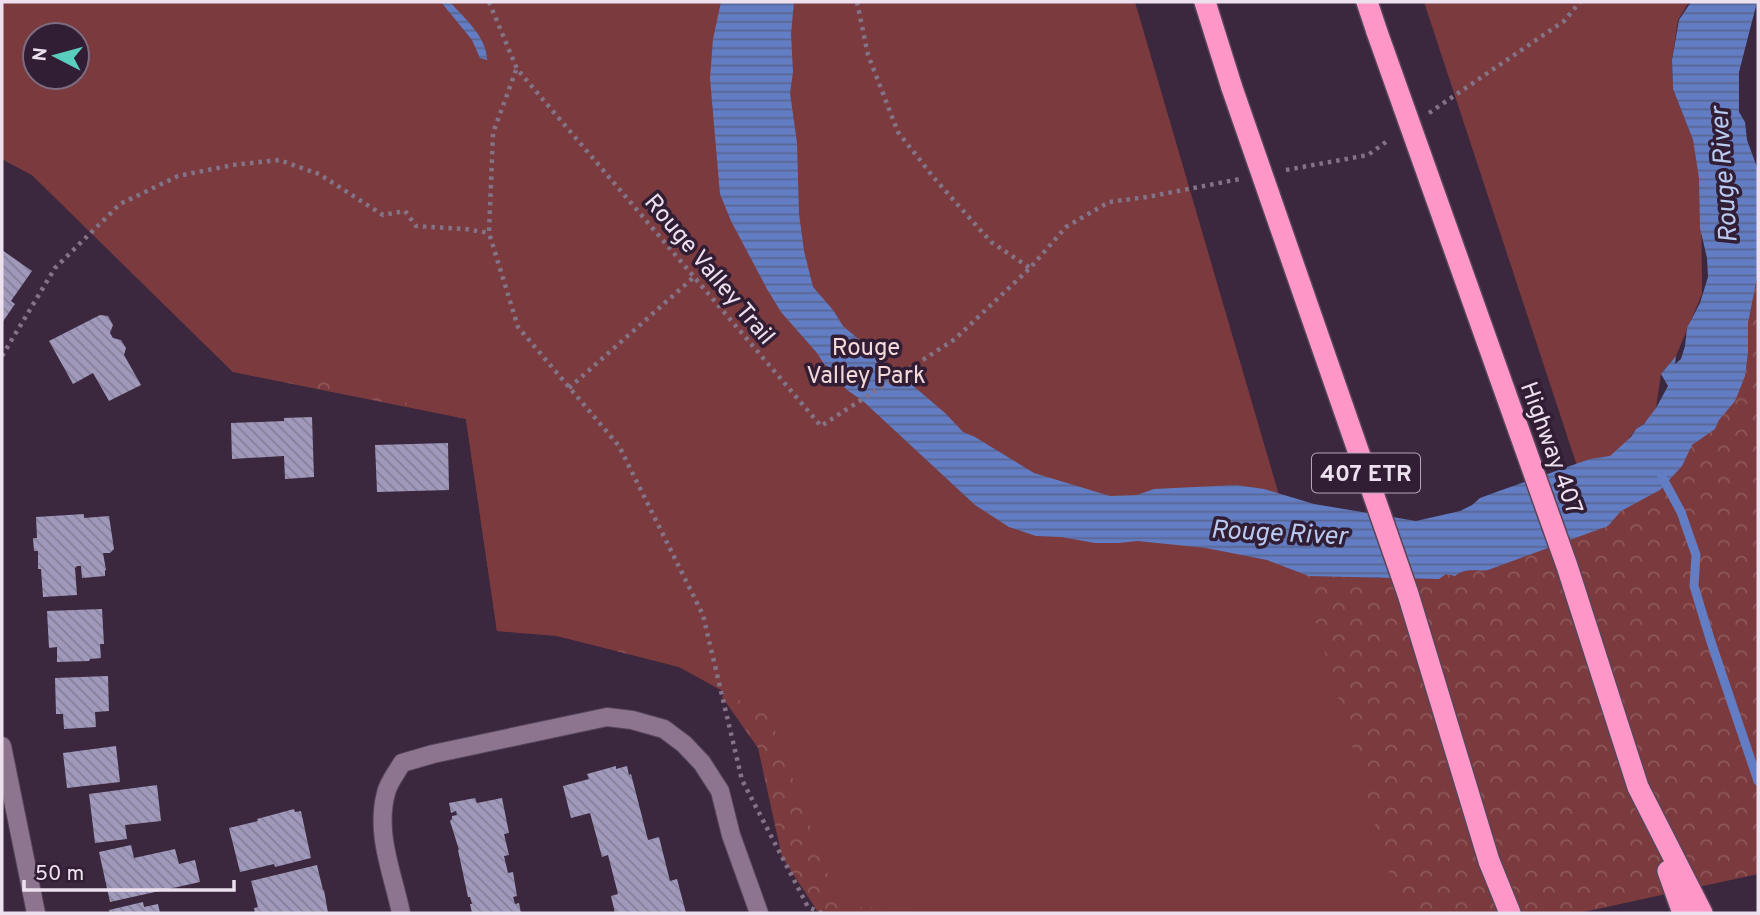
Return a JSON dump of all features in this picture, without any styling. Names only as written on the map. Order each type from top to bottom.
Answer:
[{"type":"highway","name":"407 ETR","points":[[1205,2],[1232,88],[1408,594],[1489,861],[1510,913]]},
{"type":"highway","name":"Highway 407","points":[[1367,2],[1567,566],[1638,786],[1683,913]]},
{"type":"highway","points":[[1638,786],[1702,913]]},
{"type":"highway","points":[[1489,861],[1495,913]]},
{"type":"street","points":[[401,913],[383,846],[383,816],[386,791],[402,763],[433,754],[607,718],[632,720],[664,729],[684,744],[702,764],[720,791],[759,913]]},
{"type":"street","points":[[2,746],[36,913]]},
{"type":"path","name":"Rouge Valley Trail","points":[[489,2],[517,69],[821,426],[955,339]]},
{"type":"path","points":[[857,2],[868,55],[898,132],[990,242],[1030,268]]},
{"type":"path","points":[[517,69],[494,133],[489,233],[518,327],[619,446],[703,615],[742,780],[808,907],[822,913]]},
{"type":"path","points":[[2,356],[55,268],[120,204],[178,176],[233,165],[279,160],[319,174],[383,215],[405,211],[416,226],[489,233]]},
{"type":"path","points":[[569,388],[694,277]]},
{"type":"green space","name":"Rouge Valley Park","points":[[2,2],[735,2],[1278,571],[1380,578],[1634,483],[1758,249],[1758,874],[1579,913],[818,912],[782,857],[758,748],[722,697],[730,680],[557,636],[497,631],[466,419],[233,372],[32,175],[2,159]]},
{"type":"green space","name":"Rouge Valley Park","points":[[2,2],[1135,2],[1401,913],[982,913],[973,910],[840,907],[770,717],[668,661],[548,634],[497,631],[466,419],[315,378],[233,372],[32,175],[2,159]]},
{"type":"green space","points":[[1424,2],[1689,2],[1678,20],[1672,60],[1673,89],[1693,140],[1701,173],[1702,294],[1676,356],[1661,374],[1656,408],[1649,420],[1636,429],[1609,466],[1581,478]]},
{"type":"water","points":[[441,2],[450,2],[474,28],[483,43],[487,60],[480,58],[472,40]]},
{"type":"water","name":"Rouge River","points":[[721,2],[794,2],[790,93],[797,143],[799,214],[813,287],[843,326],[945,413],[963,432],[1034,473],[1110,496],[1137,495],[1154,489],[1236,485],[1264,489],[1314,504],[1416,521],[1460,511],[1480,498],[1499,491],[1590,459],[1610,456],[1644,424],[1656,408],[1668,386],[1661,374],[1676,356],[1675,364],[1681,359],[1687,328],[1700,303],[1708,277],[1700,228],[1699,178],[1693,140],[1673,89],[1672,60],[1679,20],[1691,2],[1757,2],[1739,72],[1739,112],[1745,122],[1747,140],[1758,170],[1758,272],[1748,323],[1745,376],[1735,401],[1715,429],[1692,445],[1682,466],[1660,490],[1621,511],[1608,526],[1488,570],[1467,571],[1455,576],[1446,574],[1439,579],[1309,576],[1267,560],[1206,548],[1138,541],[1095,543],[1036,536],[1009,527],[975,505],[863,401],[847,390],[838,375],[824,364],[781,312],[767,289],[731,221],[720,194],[710,78],[713,39]]},
{"type":"building","points":[[2,250],[32,271],[11,301],[15,304],[2,323]]},
{"type":"building","points":[[100,315],[108,316],[113,325],[110,333],[113,338],[121,340],[126,348],[124,355],[141,385],[109,401],[93,373],[73,384],[49,341]]},
{"type":"building","points":[[312,417],[314,477],[285,479],[284,456],[232,459],[231,423]]},
{"type":"building","points":[[448,443],[449,490],[377,492],[375,445]]},
{"type":"building","points":[[84,514],[84,518],[109,516],[114,549],[110,553],[103,553],[105,576],[82,578],[81,566],[77,566],[77,595],[43,597],[38,551],[34,551],[33,538],[37,538],[36,517]]},
{"type":"building","points":[[102,609],[104,644],[100,644],[101,658],[57,662],[57,647],[49,648],[47,611]]},
{"type":"building","points":[[108,676],[109,711],[95,712],[96,727],[64,729],[63,714],[56,714],[55,678]]},
{"type":"building","points":[[116,746],[120,782],[67,788],[63,753]]},
{"type":"building","points":[[616,766],[616,769],[627,766],[629,775],[631,774],[648,840],[659,837],[670,881],[677,879],[686,913],[615,913],[611,896],[618,894],[608,855],[602,857],[590,813],[571,818],[563,786],[589,779],[587,774]]},
{"type":"building","points":[[157,785],[161,821],[125,825],[127,839],[95,843],[89,794]]},
{"type":"building","points":[[475,798],[477,803],[502,798],[509,833],[504,834],[509,855],[504,856],[508,873],[513,872],[517,896],[513,897],[515,904],[519,903],[521,913],[472,913],[450,821],[452,816],[457,815],[456,811],[451,813],[449,803]]},
{"type":"building","points":[[294,809],[295,812],[301,811],[311,858],[240,872],[229,828]]},
{"type":"building","points":[[131,845],[134,858],[175,849],[179,864],[195,860],[200,882],[110,902],[99,852]]},
{"type":"building","points":[[317,865],[328,913],[255,913],[254,908],[258,907],[251,881]]},
{"type":"building","points":[[143,902],[144,907],[158,904],[160,913],[110,913],[109,910]]},
{"type":"waterway","points":[[1661,475],[1681,512],[1696,555],[1694,586],[1758,781]]}]
